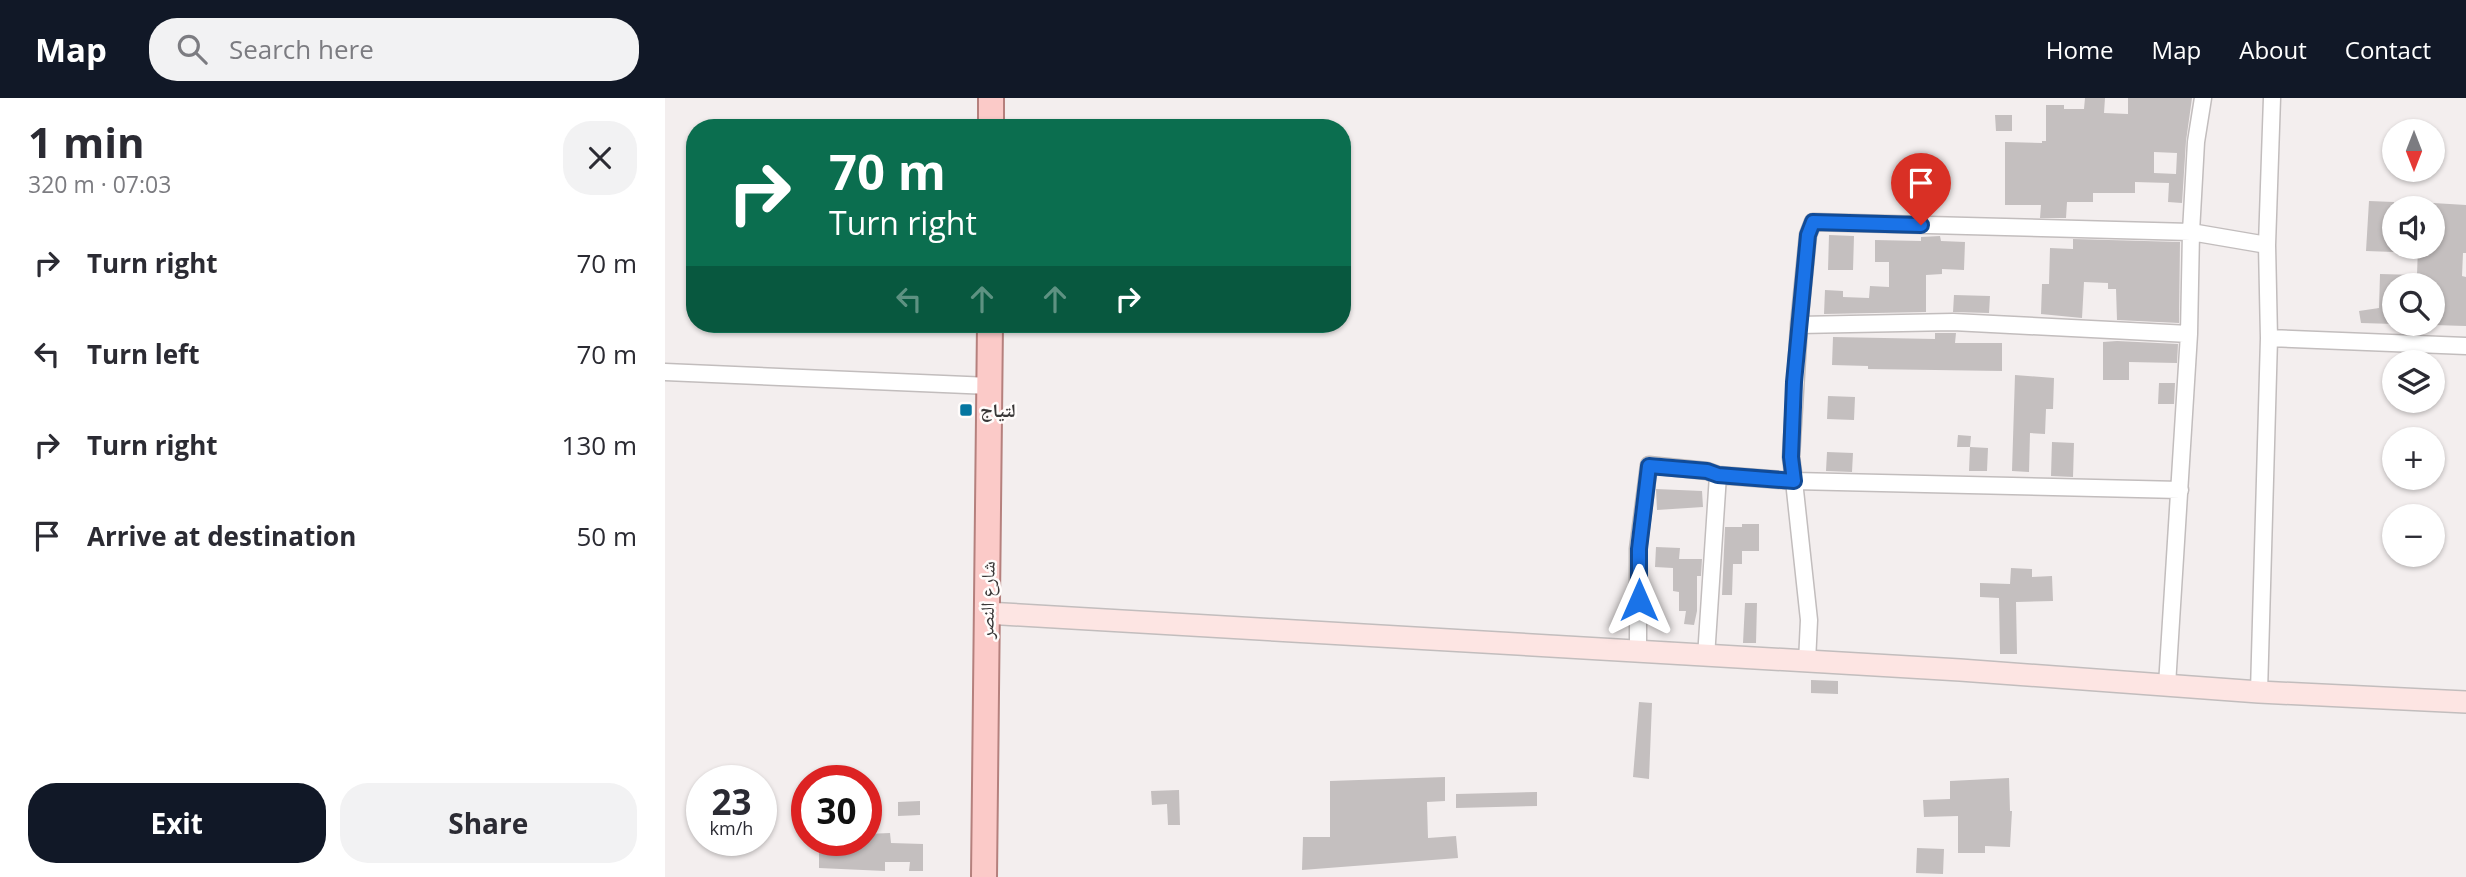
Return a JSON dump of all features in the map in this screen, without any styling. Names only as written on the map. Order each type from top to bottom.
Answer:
[{"type":"main road","points":[[991,98],[991,119]]},
{"type":"main road","name":"شارع النصر","points":[[984,877],[990,333]]},
{"type":"street","points":[[2167,685],[2189,334],[2196,142],[2203,98]]},
{"type":"street","points":[[2259,692],[2269,338],[2267,245],[2272,98]]},
{"type":"street","points":[[1807,662],[1809,620],[1791,445],[1799,325],[1808,235],[1813,222],[2191,232],[2267,245]]},
{"type":"street","points":[[1799,325],[1953,322],[2189,334]]},
{"type":"street","points":[[2269,338],[2466,346]]},
{"type":"street","points":[[665,372],[990,386]]},
{"type":"street","points":[[1639,651],[1639,549],[1649,466],[1794,481],[2180,490]]},
{"type":"street","points":[[1706,657],[1713,516],[1718,475]]},
{"type":"street","points":[[986,612],[1706,657],[1960,670],[2259,692],[2466,702]]},
{"type":"building","points":[[2085,98],[2105,98],[2104,113],[2128,114],[2128,98],[2192,98],[2182,203],[2168,202],[2169,183],[2135,182],[2135,193],[2093,193],[2093,202],[2067,202],[2066,218],[2040,218],[2041,205],[2005,205],[2005,142],[2046,141],[2046,105],[2084,109]],"holes":[[[2154,152],[2177,153],[2176,174],[2154,173]]]},
{"type":"building","points":[[1995,115],[2012,115],[2012,131],[1996,131]]},
{"type":"building","points":[[2369,201],[2382,202],[2382,252],[2366,251]]},
{"type":"building","points":[[2445,204],[2466,205],[2466,253],[2463,253],[2462,276],[2466,277],[2466,326],[2445,325],[2445,273],[2417,273],[2418,259],[2445,259]]},
{"type":"building","points":[[1829,235],[1854,236],[1853,270],[1828,270]]},
{"type":"building","points":[[1940,236],[1941,241],[1965,242],[1964,270],[1942,269],[1942,274],[1926,275],[1926,312],[1824,314],[1825,290],[1843,291],[1843,297],[1869,298],[1870,286],[1889,287],[1889,262],[1875,262],[1875,240],[1921,241],[1921,237]]},
{"type":"building","points":[[2073,239],[2180,242],[2179,323],[2117,320],[2116,289],[2108,289],[2108,283],[2084,282],[2082,318],[2041,314],[2042,284],[2049,284],[2050,248],[2073,249]]},
{"type":"building","points":[[2380,274],[2382,324],[2361,323],[2359,311],[2379,308]]},
{"type":"building","points":[[1954,295],[1990,296],[1989,313],[1953,312]]},
{"type":"building","points":[[1935,333],[1956,333],[1955,343],[2002,343],[2002,371],[1868,369],[1868,366],[1832,365],[1833,337],[1935,339]]},
{"type":"building","points":[[2103,342],[2178,344],[2177,363],[2129,362],[2129,380],[2103,380]]},
{"type":"building","points":[[2015,375],[2054,378],[2053,409],[2046,409],[2045,434],[2030,433],[2029,472],[2012,471]]},
{"type":"building","points":[[2159,383],[2175,383],[2174,404],[2158,404]]},
{"type":"building","points":[[1828,396],[1855,397],[1854,420],[1827,419]]},
{"type":"building","points":[[1958,435],[1971,436],[1970,447],[1957,447]]},
{"type":"building","points":[[2052,442],[2074,443],[2073,477],[2051,476]]},
{"type":"building","points":[[1970,447],[1988,448],[1987,471],[1969,471]]},
{"type":"building","points":[[1827,452],[1853,453],[1852,472],[1826,471]]},
{"type":"building","points":[[1656,489],[1702,491],[1703,507],[1657,510]]},
{"type":"building","points":[[1742,524],[1759,524],[1759,551],[1742,551],[1742,564],[1733,564],[1732,595],[1722,595],[1725,527],[1742,527]]},
{"type":"building","points":[[1656,547],[1680,548],[1679,559],[1702,559],[1701,576],[1697,576],[1697,611],[1694,625],[1684,624],[1686,611],[1679,611],[1679,592],[1673,591],[1673,568],[1655,567]]},
{"type":"building","points":[[2011,568],[2032,569],[2032,577],[2052,576],[2053,601],[2016,602],[2017,654],[2000,654],[1999,598],[1980,597],[1980,583],[2010,584]]},
{"type":"building","points":[[1745,603],[1757,603],[1756,643],[1743,643]]},
{"type":"building","points":[[1811,680],[1838,681],[1838,694],[1811,693]]},
{"type":"building","points":[[1639,702],[1652,703],[1649,779],[1633,777]]},
{"type":"building","points":[[1445,777],[1445,801],[1427,802],[1428,838],[1456,836],[1458,858],[1302,870],[1303,837],[1330,837],[1330,781]]},
{"type":"building","points":[[2009,778],[2012,811],[2010,847],[1985,846],[1985,853],[1958,853],[1958,816],[1924,817],[1923,800],[1950,799],[1950,781]]},
{"type":"building","points":[[1179,790],[1180,825],[1168,825],[1167,804],[1152,805],[1151,791]]},
{"type":"building","points":[[1537,792],[1537,806],[1456,808],[1456,794]]},
{"type":"building","points":[[920,801],[920,815],[898,816],[898,802]]},
{"type":"building","points":[[882,833],[890,833],[891,843],[923,844],[923,871],[909,871],[910,862],[885,862],[885,871],[819,868],[819,856],[882,856]]},
{"type":"building","points":[[1917,848],[1944,849],[1943,874],[1916,873]]},
{"type":"place","name":"لتياج","points":[[966,410]]},
{"type":"route","points":[[1639,600],[1639,549],[1649,466],[1794,481],[1791,457],[1794,382],[1808,235],[1813,222],[1921,225]]}]
